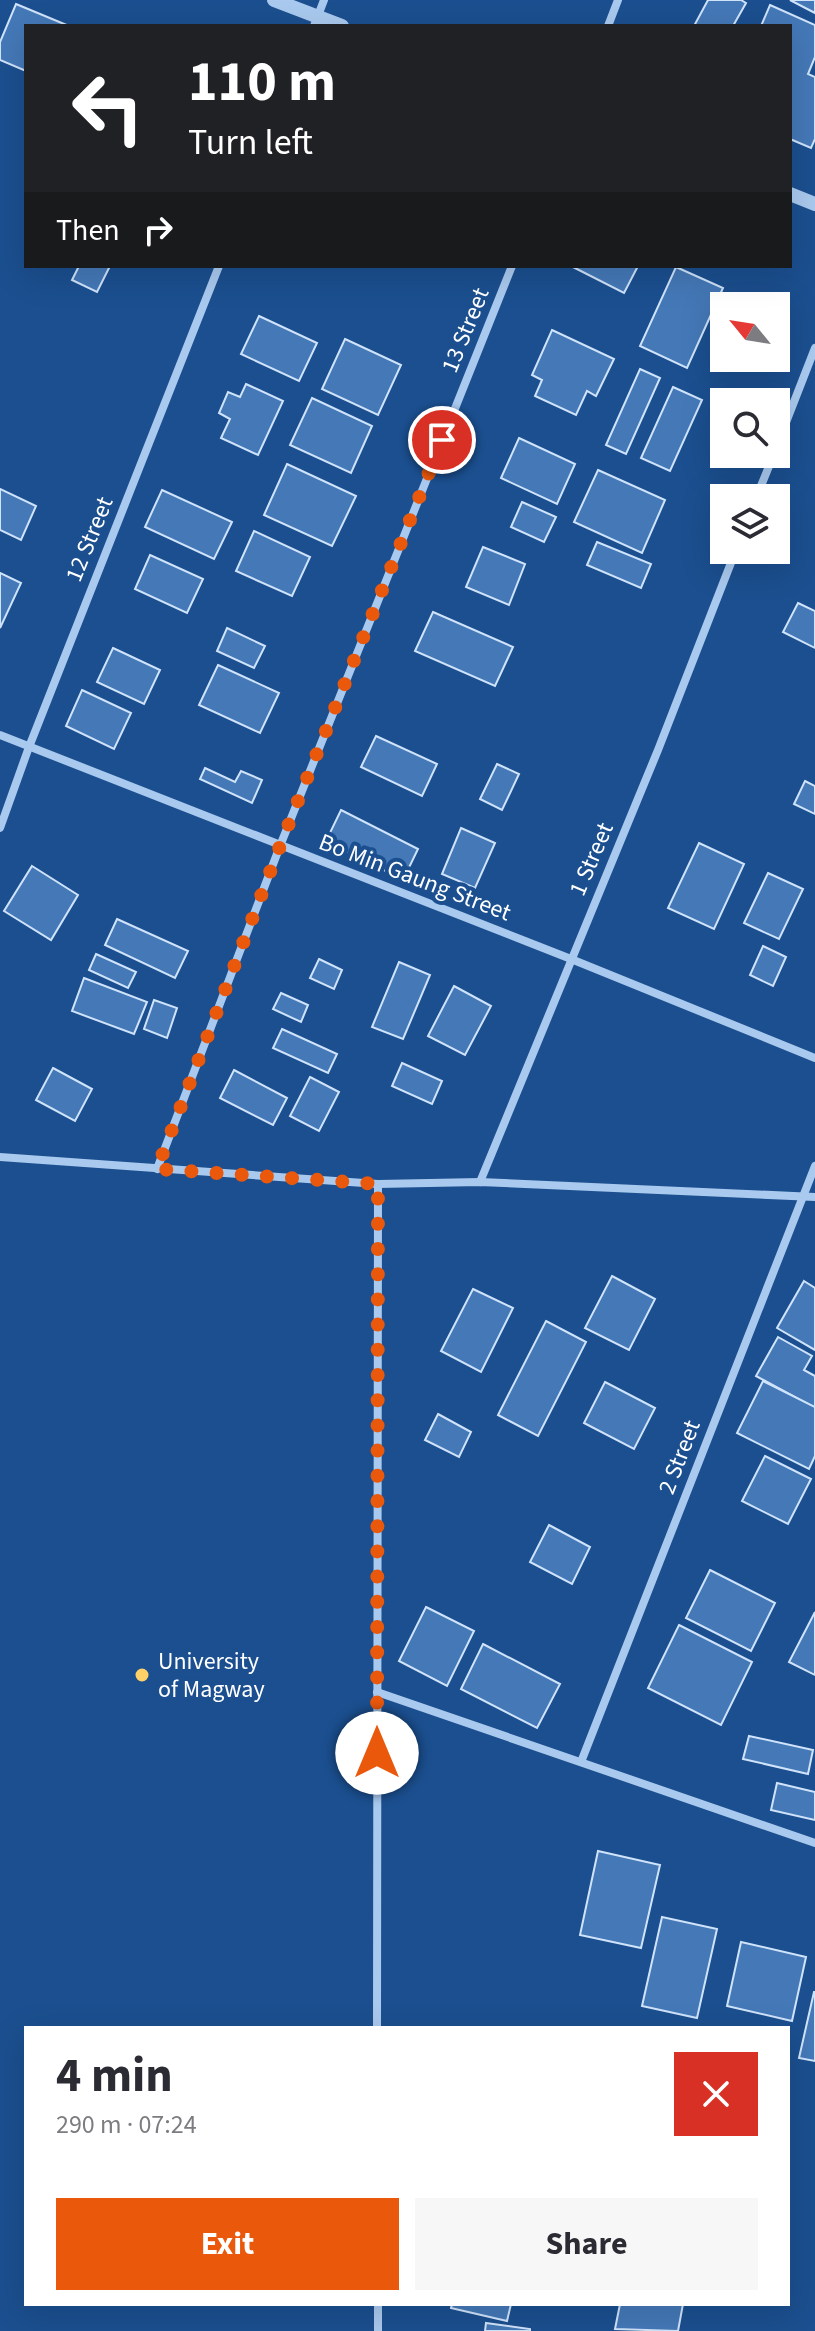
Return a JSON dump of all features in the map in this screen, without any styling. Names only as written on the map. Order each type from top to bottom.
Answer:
[{"type":"street","points":[[274,0],[316,21],[324,0]]},
{"type":"street","points":[[609,24],[618,0]]},
{"type":"street","points":[[792,195],[815,204]]},
{"type":"street","name":"12 Street","points":[[0,828],[218,268]]},
{"type":"street","name":"13 Street","points":[[157,1169],[280,846],[511,268]]},
{"type":"street","points":[[790,412],[815,348]]},
{"type":"street","name":"1 Street","points":[[480,1182],[658,750],[731,564]]},
{"type":"street","name":"Bo Min Gaung Street","points":[[0,735],[815,1058]]},
{"type":"street","points":[[0,1157],[378,1184],[480,1182],[815,1197]]},
{"type":"street","name":"2 Street","points":[[581,1762],[815,1166]]},
{"type":"street","points":[[377,2026],[378,1184]]},
{"type":"street","points":[[377,1692],[815,1843]]},
{"type":"street","points":[[378,2306],[378,2331]]},
{"type":"building","points":[[708,0],[741,0],[746,3],[734,24],[695,24]]},
{"type":"building","points":[[790,0],[815,0],[815,13]]},
{"type":"building","points":[[16,4],[64,24],[24,24],[24,70],[0,60],[0,42]]},
{"type":"building","points":[[770,5],[815,25],[815,57],[808,74],[815,77],[815,139],[811,148],[792,140],[792,24],[762,24]]},
{"type":"building","points":[[78,268],[109,268],[97,292],[72,280]]},
{"type":"building","points":[[575,268],[637,268],[624,293]]},
{"type":"building","points":[[676,268],[723,288],[721,292],[710,292],[710,317],[687,368],[640,346]]},
{"type":"building","points":[[259,316],[317,343],[299,381],[241,354]]},
{"type":"building","points":[[552,330],[614,359],[596,396],[587,391],[576,415],[535,396],[542,380],[532,375]]},
{"type":"building","points":[[345,339],[401,365],[378,415],[322,389]]},
{"type":"building","points":[[640,369],[660,378],[626,454],[606,445]]},
{"type":"building","points":[[246,384],[283,401],[258,455],[221,438],[230,419],[219,413],[228,392],[240,397]]},
{"type":"building","points":[[673,387],[702,400],[670,471],[641,458]]},
{"type":"building","points":[[312,398],[372,426],[351,473],[290,445]]},
{"type":"building","points":[[519,438],[575,464],[557,504],[501,478]]},
{"type":"building","points":[[287,464],[356,496],[332,546],[264,515]]},
{"type":"building","points":[[598,470],[665,500],[642,553],[574,522]]},
{"type":"building","points":[[0,489],[36,506],[21,540],[0,530]]},
{"type":"building","points":[[162,490],[232,522],[214,559],[145,527]]},
{"type":"building","points":[[522,502],[556,517],[544,542],[511,527]]},
{"type":"building","points":[[254,531],[310,557],[292,596],[236,571]]},
{"type":"building","points":[[597,542],[651,564],[641,588],[587,565]]},
{"type":"building","points":[[483,547],[525,564],[509,605],[466,587]]},
{"type":"building","points":[[150,555],[203,579],[187,613],[135,589]]},
{"type":"building","points":[[0,573],[21,583],[0,628]]},
{"type":"building","points":[[798,603],[815,611],[815,648],[783,632]]},
{"type":"building","points":[[433,612],[513,647],[495,686],[415,651]]},
{"type":"building","points":[[227,628],[265,646],[254,668],[217,651]]},
{"type":"building","points":[[113,648],[160,670],[144,704],[97,682]]},
{"type":"building","points":[[218,665],[279,693],[260,733],[199,705]]},
{"type":"building","points":[[82,690],[131,713],[114,749],[66,726]]},
{"type":"building","points":[[376,736],[437,764],[422,796],[361,767]]},
{"type":"building","points":[[497,764],[519,774],[502,810],[480,799]]},
{"type":"building","points":[[205,768],[235,782],[241,771],[262,780],[252,803],[200,779]]},
{"type":"building","points":[[805,781],[815,786],[815,814],[794,804]]},
{"type":"building","points":[[341,810],[418,849],[403,880],[326,841]]},
{"type":"building","points":[[461,828],[495,843],[475,888],[442,874]]},
{"type":"building","points":[[699,843],[744,864],[714,929],[668,908]]},
{"type":"building","points":[[32,866],[78,895],[51,940],[4,911]]},
{"type":"building","points":[[768,873],[803,889],[779,939],[744,923]]},
{"type":"building","points":[[117,919],[188,951],[175,978],[105,945]]},
{"type":"building","points":[[763,946],[786,957],[773,986],[750,975]]},
{"type":"building","points":[[96,954],[136,972],[128,988],[89,970]]},
{"type":"building","points":[[319,959],[342,970],[334,989],[310,978]]},
{"type":"building","points":[[399,962],[430,975],[403,1039],[372,1027]]},
{"type":"building","points":[[84,978],[147,1002],[134,1034],[72,1011]]},
{"type":"building","points":[[454,986],[491,1006],[465,1055],[428,1036]]},
{"type":"building","points":[[281,993],[308,1005],[301,1022],[273,1009]]},
{"type":"building","points":[[154,1000],[177,1008],[167,1038],[144,1029]]},
{"type":"building","points":[[282,1029],[337,1054],[328,1073],[273,1048]]},
{"type":"building","points":[[402,1063],[442,1081],[432,1104],[392,1086]]},
{"type":"building","points":[[53,1068],[92,1089],[75,1121],[36,1100]]},
{"type":"building","points":[[234,1070],[287,1098],[273,1125],[220,1098]]},
{"type":"building","points":[[310,1077],[339,1092],[319,1131],[290,1116]]},
{"type":"building","points":[[612,1276],[655,1299],[629,1350],[585,1328]]},
{"type":"building","points":[[804,1281],[815,1288],[815,1350],[777,1328]]},
{"type":"building","points":[[473,1289],[513,1308],[481,1372],[441,1351]]},
{"type":"building","points":[[546,1321],[586,1342],[538,1436],[498,1415]]},
{"type":"building","points":[[778,1337],[812,1356],[804,1370],[815,1376],[815,1408],[756,1376]]},
{"type":"building","points":[[763,1381],[815,1407],[815,1456],[809,1469],[737,1433]]},
{"type":"building","points":[[605,1382],[655,1408],[634,1449],[584,1423]]},
{"type":"building","points":[[438,1414],[471,1432],[459,1457],[425,1440]]},
{"type":"building","points":[[765,1456],[811,1479],[788,1524],[742,1501]]},
{"type":"building","points":[[549,1525],[590,1547],[572,1584],[530,1562]]},
{"type":"building","points":[[710,1570],[775,1603],[751,1651],[686,1618]]},
{"type":"building","points":[[426,1607],[474,1631],[447,1686],[399,1661]]},
{"type":"building","points":[[815,1612],[815,1675],[789,1662]]},
{"type":"building","points":[[679,1625],[752,1662],[721,1725],[648,1688]]},
{"type":"building","points":[[483,1644],[560,1684],[537,1728],[461,1689]]},
{"type":"building","points":[[749,1736],[813,1750],[808,1774],[743,1759]]},
{"type":"building","points":[[777,1783],[815,1792],[815,1820],[771,1810]]},
{"type":"building","points":[[598,1851],[660,1865],[641,1948],[580,1935]]},
{"type":"building","points":[[662,1917],[717,1929],[697,2018],[642,2006]]},
{"type":"building","points":[[741,1942],[806,1957],[792,2021],[727,2006]]},
{"type":"building","points":[[815,1992],[815,2061],[799,2058]]},
{"type":"building","points":[[452,2306],[511,2306],[507,2321]]},
{"type":"building","points":[[620,2306],[683,2306],[678,2331],[615,2329]]},
{"type":"building","points":[[486,2323],[530,2329],[530,2331],[485,2331]]},
{"type":"place","name":"University of Magway","points":[[142,1675]]},
{"type":"route","points":[[377,1753],[378,1184],[157,1169],[280,846],[442,440]]}]
